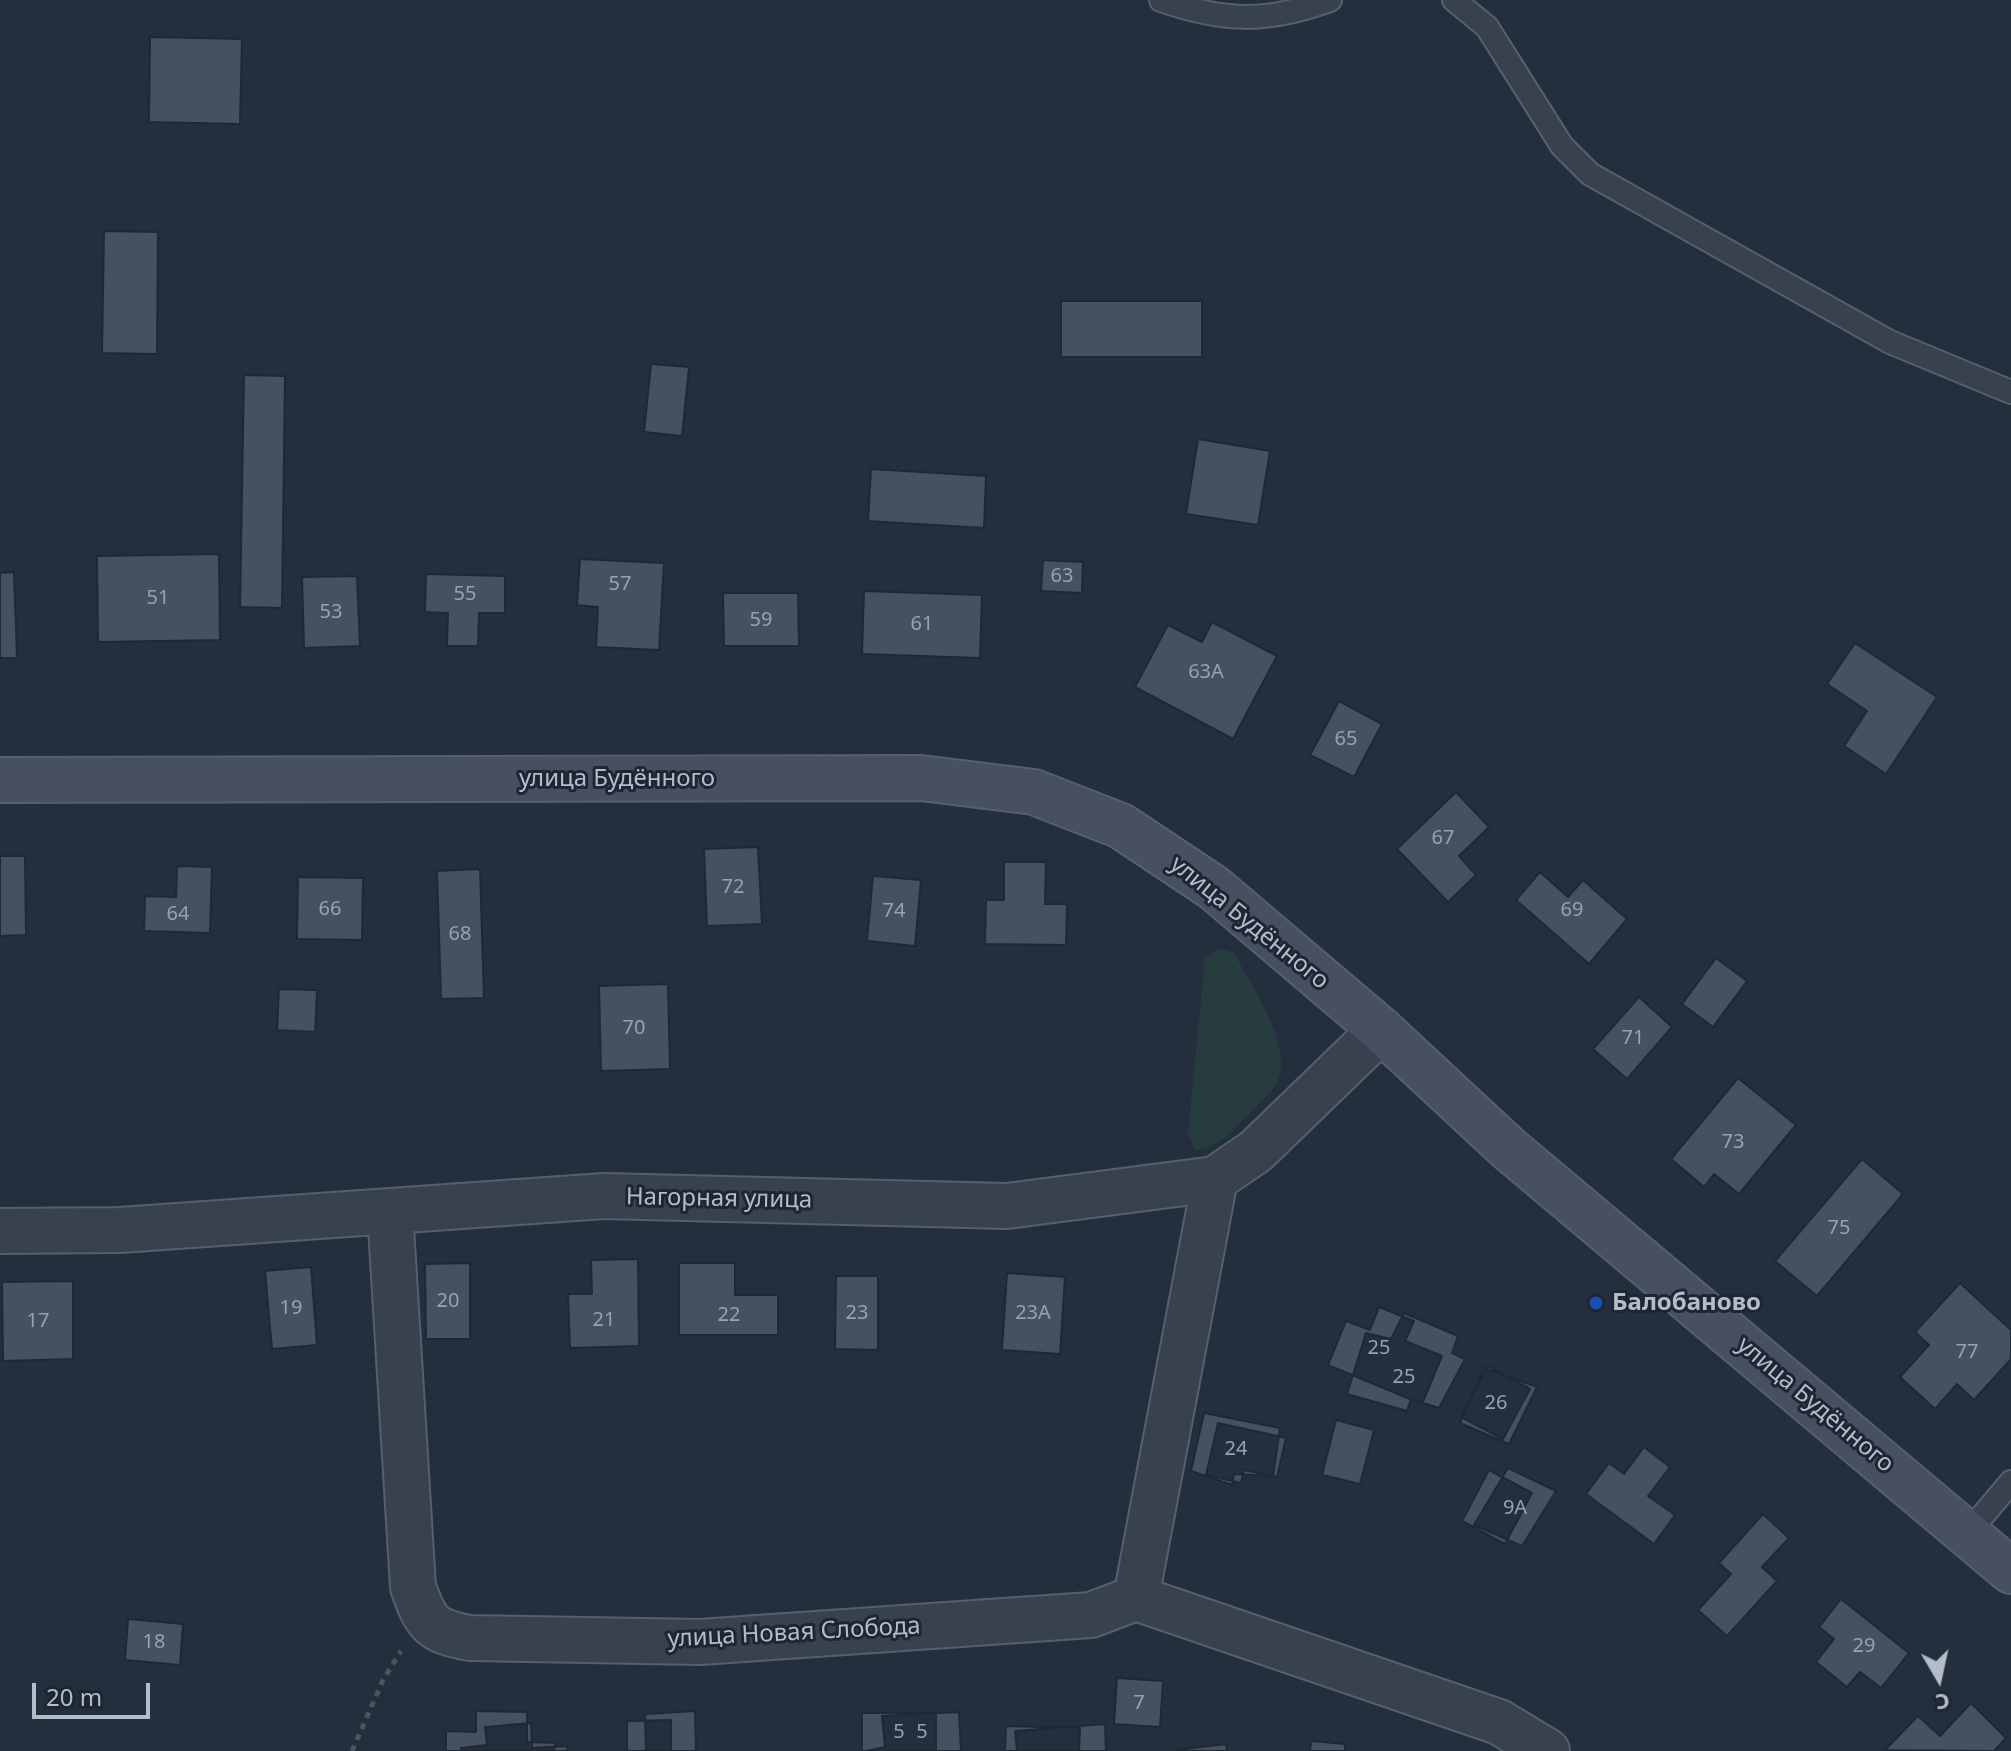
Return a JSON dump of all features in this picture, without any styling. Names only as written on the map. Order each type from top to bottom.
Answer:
[{"type":"main road","name":"улица Будённого","points":[[0,780],[921,778],[1034,792],[1121,826],[1214,888],[1381,1030],[1508,1148],[2011,1571]]},
{"type":"street","name":"Нагорная улица","points":[[0,1231],[120,1230],[604,1196],[1007,1206],[1215,1179],[1256,1151],[1381,1030]]},
{"type":"street","points":[[1215,1179],[1136,1598],[1499,1722],[1547,1751]]},
{"type":"street","name":"улица Новая Слобода","points":[[390,1211],[413,1587],[423,1617],[441,1633],[470,1638],[700,1642],[1091,1615],[1136,1598]]},
{"type":"lane","points":[[1161,0],[1203,15],[1239,18],[1297,12],[1330,0]]},
{"type":"lane","points":[[1454,0],[1487,27],[1562,146],[1590,174],[1890,342],[2011,392]]},
{"type":"lane","points":[[1968,1533],[2011,1482]]},
{"type":"path","points":[[352,1751],[383,1680],[404,1647]]},
{"type":"green space","points":[[1218,948],[1234,953],[1259,997],[1275,1033],[1281,1066],[1272,1090],[1235,1129],[1217,1143],[1195,1150],[1188,1133],[1205,958]]},
{"type":"building","points":[[150,37],[242,39],[240,124],[149,122]]},
{"type":"building","points":[[104,231],[158,232],[157,354],[102,353]]},
{"type":"building","points":[[1061,301],[1202,301],[1202,357],[1061,357]]},
{"type":"building","points":[[651,364],[689,367],[682,436],[644,432]]},
{"type":"building","points":[[244,375],[285,376],[282,608],[240,607]]},
{"type":"building","points":[[1198,439],[1270,451],[1258,525],[1186,514]]},
{"type":"building","points":[[871,469],[986,476],[984,528],[868,521]]},
{"type":"building","points":[[219,554],[220,640],[98,642],[97,556]]},
{"type":"building","points":[[580,559],[664,563],[659,650],[596,647],[598,607],[577,605]]},
{"type":"building","points":[[1043,560],[1083,562],[1082,593],[1041,591]]},
{"type":"building","points":[[14,572],[17,658],[0,658],[0,573]]},
{"type":"building","points":[[426,574],[505,576],[505,613],[479,613],[478,646],[447,646],[448,613],[425,612]]},
{"type":"building","points":[[357,576],[360,646],[304,648],[302,577]]},
{"type":"building","points":[[864,591],[982,595],[980,658],[862,654]]},
{"type":"building","points":[[723,593],[798,593],[799,646],[724,646]]},
{"type":"building","points":[[1212,622],[1277,656],[1233,739],[1135,687],[1168,625],[1202,642]]},
{"type":"building","points":[[1855,643],[1937,697],[1886,774],[1844,746],[1867,711],[1827,684]]},
{"type":"building","points":[[1339,701],[1382,724],[1354,777],[1310,755]]},
{"type":"building","points":[[1456,792],[1489,827],[1459,856],[1476,875],[1448,902],[1397,849]]},
{"type":"building","points":[[758,847],[762,924],[707,926],[704,849]]},
{"type":"building","points":[[0,856],[25,856],[26,935],[0,936]]},
{"type":"building","points":[[1004,862],[1046,862],[1045,904],[1067,904],[1066,945],[985,944],[986,900],[1004,900]]},
{"type":"building","points":[[177,866],[212,867],[210,933],[144,931],[145,896],[176,897]]},
{"type":"building","points":[[480,869],[484,998],[441,999],[437,871]]},
{"type":"building","points":[[1540,872],[1568,897],[1583,880],[1627,919],[1589,964],[1516,900]]},
{"type":"building","points":[[873,876],[921,880],[915,946],[867,941]]},
{"type":"building","points":[[298,877],[363,878],[362,940],[297,939]]},
{"type":"building","points":[[1716,958],[1747,981],[1713,1027],[1682,1004]]},
{"type":"building","points":[[668,984],[670,1069],[601,1071],[599,986]]},
{"type":"building","points":[[279,989],[317,990],[315,1032],[277,1030]]},
{"type":"building","points":[[1639,997],[1672,1027],[1627,1079],[1593,1049]]},
{"type":"building","points":[[1738,1078],[1796,1125],[1739,1194],[1714,1174],[1704,1187],[1671,1159]]},
{"type":"building","points":[[1862,1159],[1903,1194],[1817,1296],[1775,1261]]},
{"type":"building","points":[[638,1259],[639,1346],[570,1348],[568,1294],[592,1294],[591,1260]]},
{"type":"building","points":[[470,1263],[470,1339],[426,1339],[425,1264]]},
{"type":"building","points":[[679,1263],[735,1263],[735,1295],[778,1295],[778,1335],[679,1335]]},
{"type":"building","points":[[311,1267],[317,1345],[272,1349],[265,1271]]},
{"type":"building","points":[[1007,1273],[1065,1277],[1060,1354],[1002,1350]]},
{"type":"building","points":[[836,1276],[878,1276],[878,1350],[835,1349]]},
{"type":"building","points":[[73,1281],[73,1359],[3,1361],[2,1282]]},
{"type":"building","points":[[1960,1283],[2011,1330],[2011,1359],[1974,1400],[1957,1384],[1935,1409],[1900,1377],[1929,1345],[1915,1332]]},
{"type":"building","points":[[1379,1307],[1414,1321],[1405,1341],[1442,1356],[1422,1404],[1328,1365],[1346,1321],[1370,1330]]},
{"type":"building","points":[[1404,1313],[1458,1336],[1452,1353],[1465,1359],[1439,1408],[1411,1399],[1407,1411],[1347,1394],[1366,1333],[1391,1339]]},
{"type":"building","points":[[1488,1366],[1530,1389],[1503,1439],[1461,1417]]},
{"type":"building","points":[[1484,1368],[1537,1387],[1509,1444],[1460,1423]]},
{"type":"building","points":[[1204,1413],[1280,1428],[1273,1476],[1234,1474],[1232,1485],[1191,1471]]},
{"type":"building","points":[[1336,1420],[1374,1430],[1360,1484],[1322,1475]]},
{"type":"building","points":[[1218,1423],[1286,1438],[1277,1477],[1244,1470],[1241,1483],[1206,1475]]},
{"type":"building","points":[[1644,1447],[1670,1467],[1648,1496],[1675,1515],[1654,1544],[1586,1494],[1609,1463],[1624,1474]]},
{"type":"building","points":[[1508,1468],[1556,1491],[1522,1546],[1474,1525]]},
{"type":"building","points":[[1489,1470],[1532,1493],[1505,1544],[1462,1521]]},
{"type":"building","points":[[1763,1514],[1789,1538],[1762,1567],[1777,1581],[1727,1636],[1698,1610],[1731,1574],[1719,1563]]},
{"type":"building","points":[[1841,1599],[1909,1653],[1881,1688],[1860,1672],[1847,1687],[1816,1662],[1834,1639],[1819,1627]]},
{"type":"building","points":[[128,1619],[183,1624],[180,1665],[125,1660]]},
{"type":"building","points":[[1117,1678],[1163,1681],[1160,1727],[1114,1724]]},
{"type":"building","points":[[1971,1703],[2006,1738],[1994,1751],[1885,1750],[1918,1716],[1940,1736]]},
{"type":"building","points":[[476,1711],[527,1712],[527,1742],[555,1743],[554,1751],[446,1751],[446,1731],[476,1732]]},
{"type":"building","points":[[695,1711],[696,1751],[646,1751],[645,1714]]},
{"type":"building","points":[[959,1712],[961,1751],[866,1751],[885,1747],[882,1716]]},
{"type":"building","points":[[862,1713],[936,1713],[936,1751],[862,1751]]},
{"type":"building","points":[[671,1720],[671,1751],[627,1751],[627,1721]]},
{"type":"building","points":[[531,1723],[532,1748],[567,1746],[568,1751],[461,1751],[461,1748],[487,1745],[485,1727]]},
{"type":"building","points":[[1105,1724],[1106,1751],[1017,1751],[1015,1731]]},
{"type":"building","points":[[1006,1726],[1080,1728],[1079,1751],[1005,1751]]},
{"type":"building","points":[[1311,1741],[1345,1744],[1345,1751],[1310,1751]]},
{"type":"building","points":[[1226,1744],[1227,1751],[1176,1751],[1176,1750]]},
{"type":"place","name":"Балобаново","points":[[1596,1303]]}]
